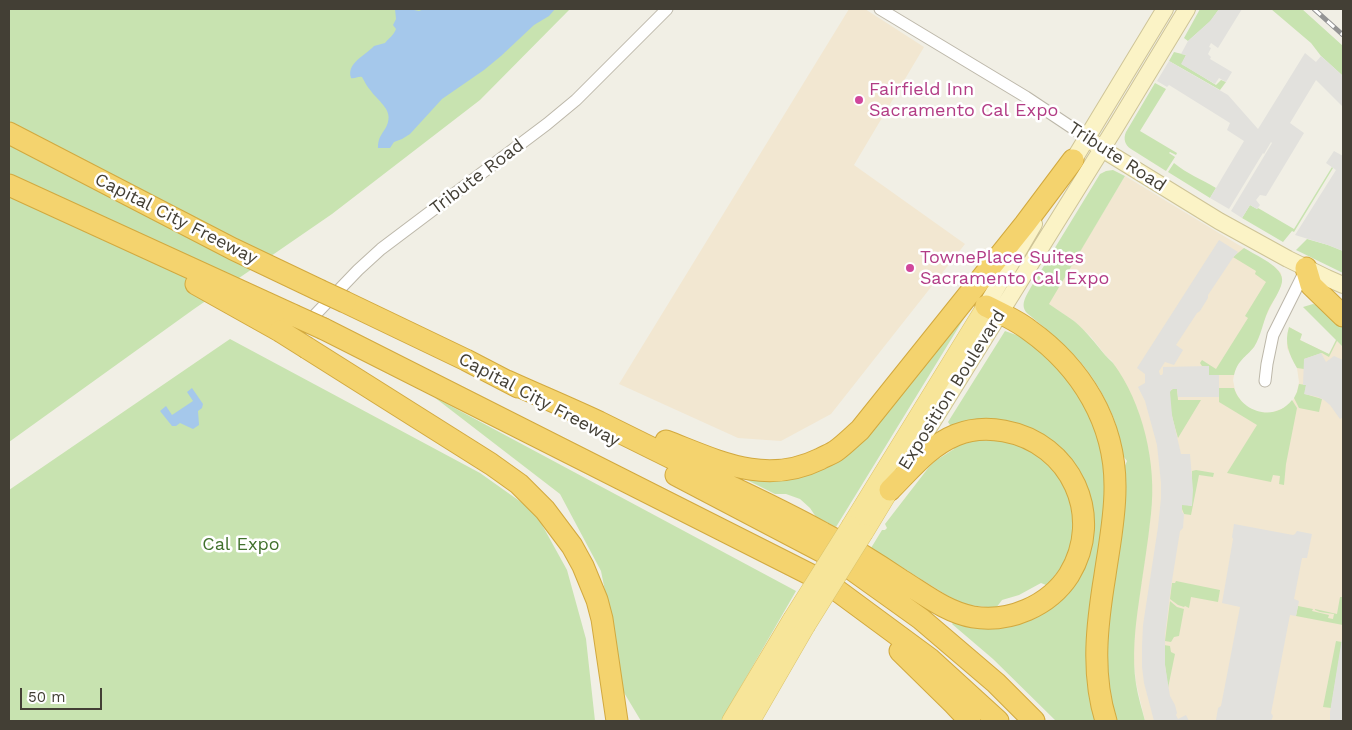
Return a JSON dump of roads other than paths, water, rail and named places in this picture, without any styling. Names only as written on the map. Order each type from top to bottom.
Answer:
[{"type":"highway","name":"Capital City Freeway","points":[[9,133],[232,249],[507,381],[705,491],[840,561],[921,619],[996,683],[1034,721]]},
{"type":"highway","points":[[466,360],[718,461],[747,470],[778,471],[809,464],[836,450],[860,430],[1025,224],[1073,160]]},
{"type":"highway","name":"Capital City Freeway","points":[[9,185],[324,329],[827,583],[930,659],[998,721]]},
{"type":"highway","points":[[58,208],[291,342],[491,464],[519,484],[545,510],[572,546],[590,582],[602,619],[619,716]]},
{"type":"highway","points":[[1306,268],[1311,285],[1343,316]]},
{"type":"highway","points":[[993,310],[1028,329],[1060,355],[1084,385],[1095,403],[1109,438],[1115,471],[1115,504],[1099,617],[1096,660],[1100,694],[1106,721]]},
{"type":"highway","points":[[507,381],[598,421],[793,517],[865,556],[942,605],[963,615],[1003,618],[1032,608],[1058,589],[1068,576],[1080,549],[1083,528],[1082,504],[1070,476],[1062,463],[1050,452],[1029,438],[1014,433],[986,429],[958,434],[930,450],[890,490]]},
{"type":"highway","points":[[837,590],[970,721]]},
{"type":"main road","name":"Exposition Boulevard","points":[[857,529],[890,490],[993,310],[1086,137],[1165,9]]},
{"type":"main road","name":"Exposition Boulevard","points":[[731,721],[799,623],[993,310],[1102,149],[1187,9]]},
{"type":"main road","name":"Tribute Road","points":[[1086,137],[1102,149],[1219,221],[1288,259],[1343,285]]},
{"type":"main road","name":"Exposition Boulevard","points":[[751,721],[799,623]]},
{"type":"street","name":"Tribute Road","points":[[291,342],[380,249],[548,124],[625,52],[667,9]]},
{"type":"street","name":"Tribute Road","points":[[880,9],[1026,97],[1086,137]]},
{"type":"street","points":[[1265,382],[1273,335],[1306,268]]},
{"type":"street","points":[[1292,298],[1308,294],[1321,295]]},
{"type":"water","points":[[395,9],[419,11],[424,9],[555,9],[549,16],[534,25],[484,70],[442,99],[410,134],[394,142],[390,148],[378,148],[380,137],[387,126],[388,113],[368,88],[362,77],[351,78],[350,73],[351,68],[358,60],[374,46],[385,43],[394,33],[396,29],[393,25],[396,19]]},
{"type":"water","points":[[192,388],[203,404],[202,408],[198,411],[199,425],[193,429],[180,423],[172,426],[160,411],[166,406],[172,415],[193,401],[187,392]]},
{"type":"railway","points":[[1314,9],[1343,35]]},
{"type":"place","name":"Fairfield Inn Sacramento Cal Expo","points":[[859,100]]},
{"type":"place","name":"TownePlace Suites Sacramento Cal Expo","points":[[910,268]]},
{"type":"park label","name":"Cal Expo","points":[[241,545]]}]
